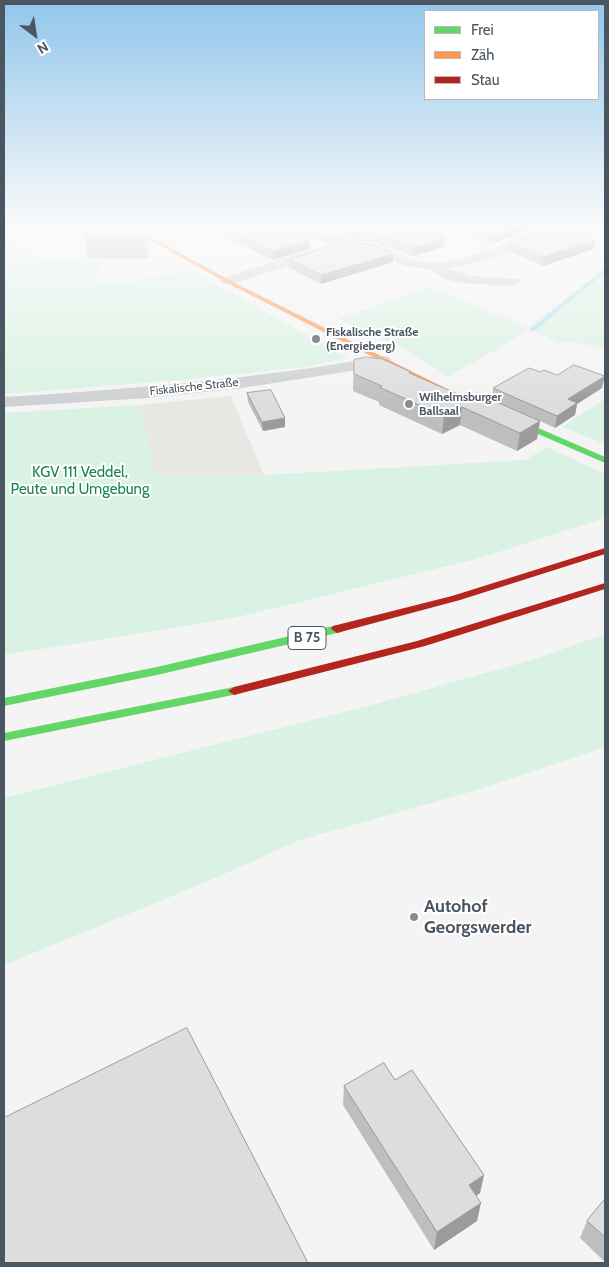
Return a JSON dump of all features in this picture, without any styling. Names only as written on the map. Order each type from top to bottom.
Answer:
[{"type":"main road","points":[[235,286],[383,361],[468,400]]},
{"type":"main road","points":[[493,411],[605,460]]},
{"type":"main road","name":"B 75","points":[[4,702],[301,640],[461,596],[605,551]]},
{"type":"main road","name":"B 75","points":[[4,748],[150,710],[292,678],[422,644],[513,617],[605,586]]},
{"type":"main road","name":"B 75","points":[[4,737],[150,710]]},
{"type":"street","name":"Fiskalische Straße","points":[[4,402],[172,390],[285,378],[383,361]]},
{"type":"shaded area","points":[[231,396],[264,475],[154,476],[140,405]]},
{"type":"green space","points":[[4,286],[220,286],[348,358],[304,367],[181,380],[4,394]]},
{"type":"green space","points":[[581,286],[605,286],[605,349],[580,343],[560,343],[528,328],[506,344],[448,376],[405,349],[338,319],[429,287],[528,327]]},
{"type":"green space","points":[[605,399],[605,444],[562,427]]},
{"type":"green space","name":"KGV 111 Veddel, Peute und Umgebung","points":[[140,405],[155,476],[264,475],[526,460],[547,447],[605,474],[605,518],[476,559],[229,619],[4,655],[4,413]]},
{"type":"green space","points":[[605,634],[605,747],[470,792],[300,840],[199,885],[4,965],[4,798],[375,704],[532,660]]},
{"type":"building","points":[[366,357],[382,359],[467,398],[476,393],[540,421],[520,433],[462,407],[444,416],[354,374],[354,360]]},
{"type":"building","points":[[574,365],[605,376],[568,399],[577,403],[557,416],[493,388],[529,368],[540,372],[544,370],[557,375]]},
{"type":"building","points":[[271,390],[285,418],[262,422],[247,393]]},
{"type":"building","points":[[187,1028],[308,1263],[4,1263],[4,1118]]},
{"type":"building","points":[[384,1063],[395,1080],[412,1070],[484,1175],[469,1185],[481,1203],[437,1232],[344,1086]]},
{"type":"building","points":[[605,1199],[605,1237],[587,1221]]},
{"type":"waterway","points":[[532,330],[586,286]]},
{"type":"traffic: fast","points":[[504,416],[605,460]]},
{"type":"traffic: fast","points":[[4,702],[157,671],[337,629]]},
{"type":"traffic: fast","points":[[4,737],[234,691]]},
{"type":"traffic: slow","points":[[237,286],[453,394]]},
{"type":"traffic: jam","points":[[337,629],[456,598],[605,551]]},
{"type":"traffic: jam","points":[[234,691],[421,643],[605,586]]},
{"type":"place","name":"Fiskalische Straße (Energieberg)","points":[[316,339]]},
{"type":"place","name":"Wilhelmsburger Ballsaal","points":[[409,404]]},
{"type":"place","name":"Autohof Georgswerder","points":[[414,917]]}]
